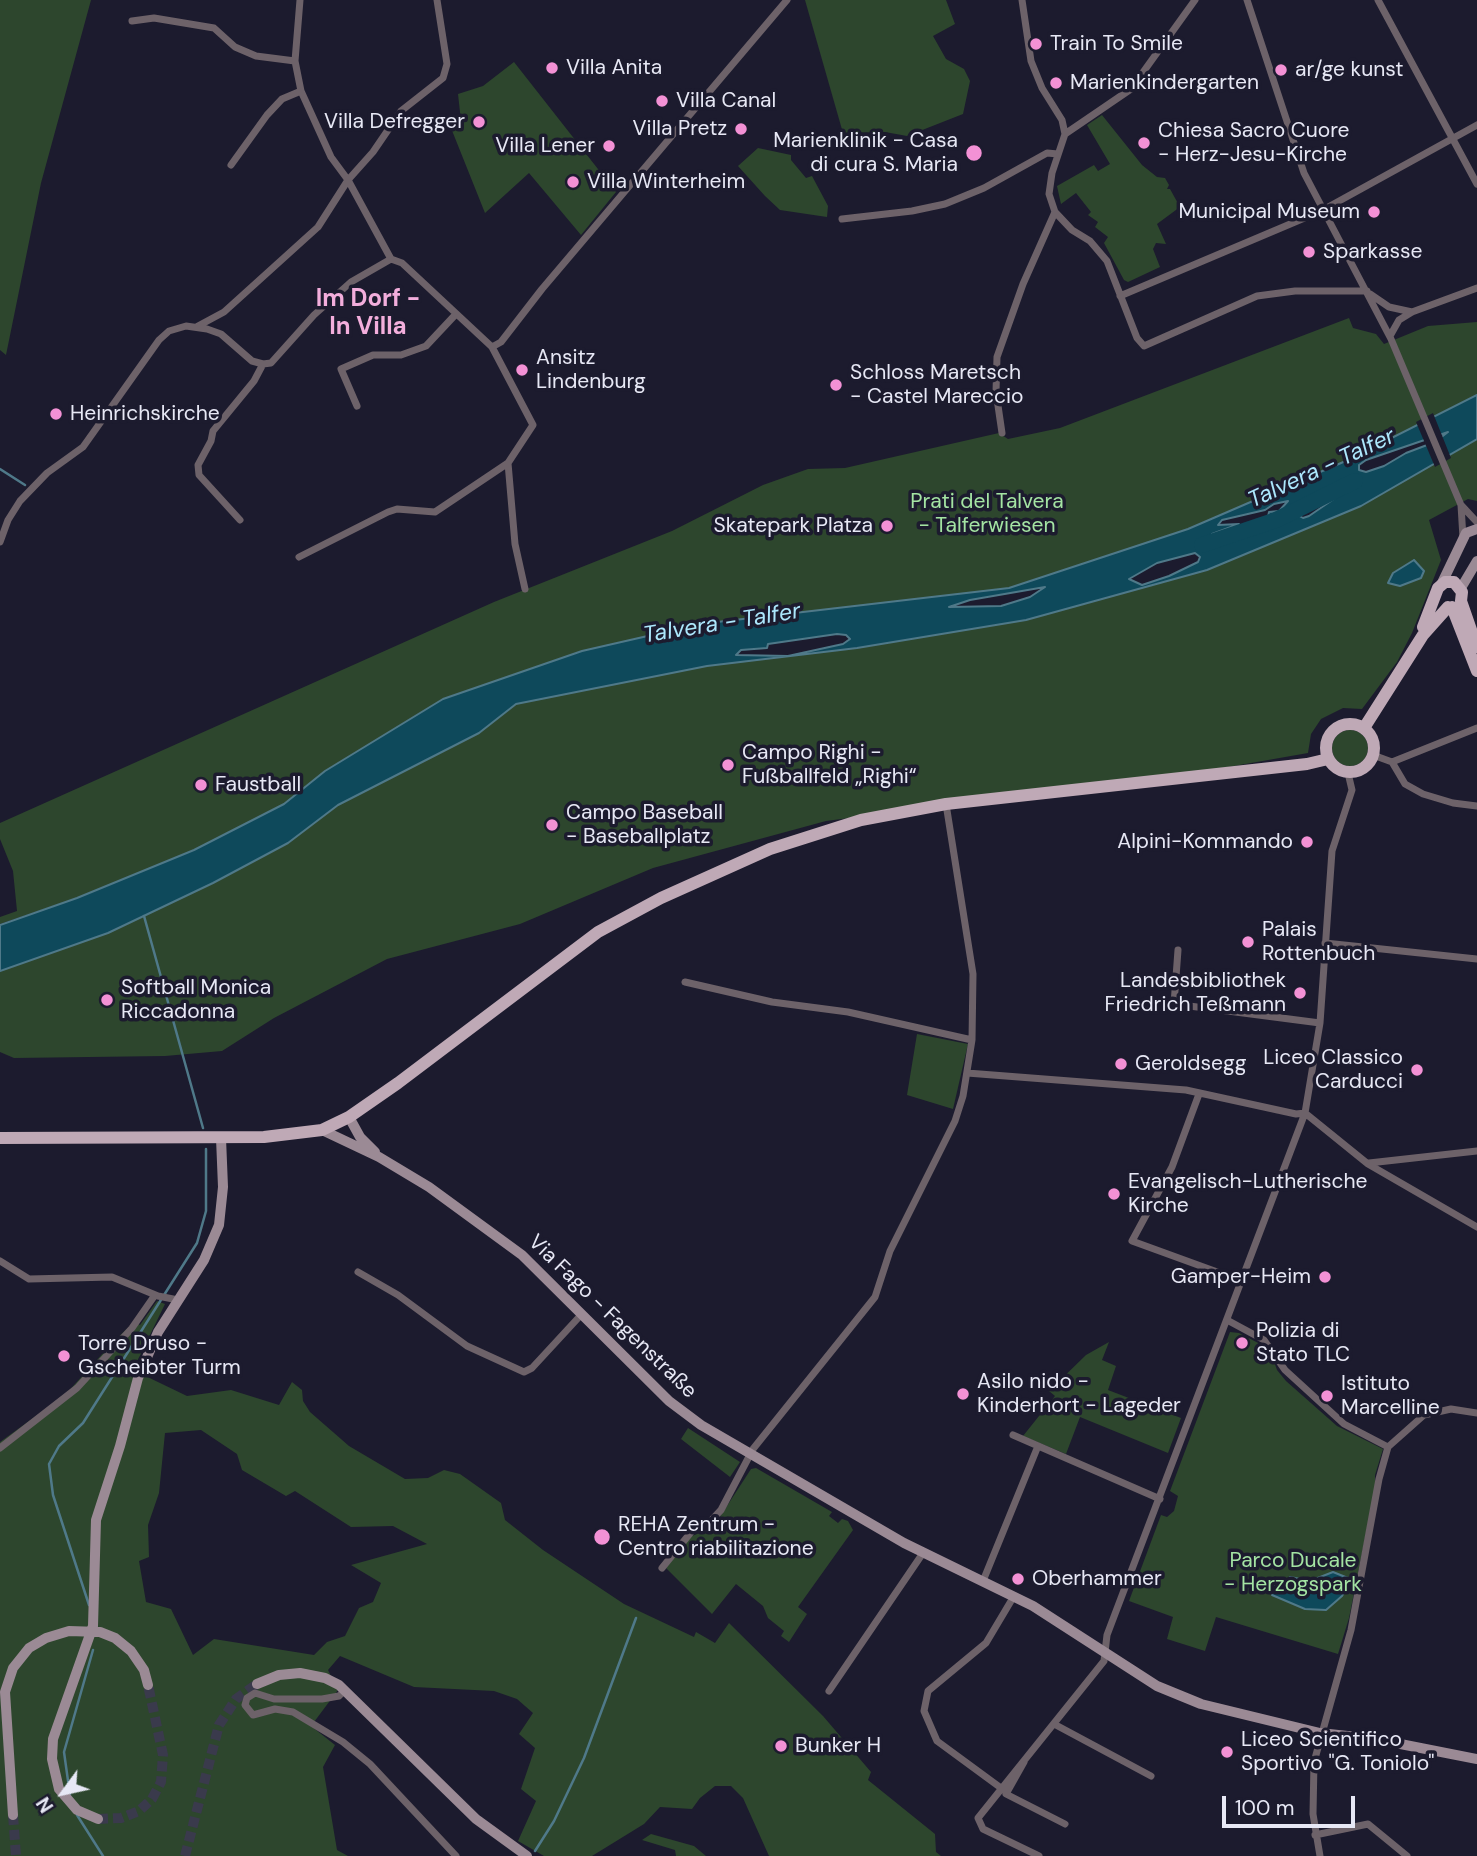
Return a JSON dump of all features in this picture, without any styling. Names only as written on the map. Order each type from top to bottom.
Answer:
[{"type":"main road","points":[[1423,635],[1439,590],[1454,582],[1455,601],[1477,671]]},
{"type":"main road","points":[[1439,590],[1455,601],[1477,647]]},
{"type":"main road","points":[[1364,728],[1423,635],[1455,601]]},
{"type":"main road","points":[[1352,724],[1364,728],[1373,741],[1373,755],[1363,769],[1348,773],[1338,770],[1328,759],[1326,744],[1335,729],[1352,724]]},
{"type":"main road","points":[[0,1138],[220,1138],[293,1136],[323,1130],[349,1117],[598,932],[661,898],[770,849],[861,820],[946,804],[1293,766],[1328,759]]},
{"type":"street","points":[[299,0],[295,61],[301,91],[331,157],[348,180],[391,259],[402,263],[492,347],[533,425],[508,464],[435,512],[397,509],[299,557]]},
{"type":"street","points":[[0,541],[8,520],[20,501],[47,473],[83,447],[159,340],[169,331],[197,326],[224,312],[317,227],[348,180],[373,152],[401,111],[447,72],[437,0]]},
{"type":"street","points":[[492,347],[509,335],[542,289],[787,0]]},
{"type":"street","points":[[1023,0],[1031,61],[1042,88],[1062,120],[1065,134],[1049,194],[1055,212],[1100,250],[1137,338],[1144,346],[1257,296],[1295,291],[1367,291],[1389,307],[1412,312]]},
{"type":"street","points":[[1065,134],[1131,89],[1195,0]]},
{"type":"street","points":[[1247,0],[1304,173],[1321,211],[1391,339],[1460,504],[1465,553],[1477,560],[1455,601]]},
{"type":"street","points":[[1378,0],[1477,184]]},
{"type":"street","points":[[132,21],[154,18],[214,27],[235,47],[256,56],[295,61]]},
{"type":"street","points":[[231,165],[282,99],[301,91]]},
{"type":"street","points":[[1121,296],[1321,211],[1477,125]]},
{"type":"street","points":[[842,219],[912,211],[945,204],[984,188],[1047,153],[1058,154]]},
{"type":"street","points":[[1002,433],[996,392],[997,357],[1023,284],[1055,212]]},
{"type":"street","points":[[240,520],[199,475],[198,465],[211,441],[213,431],[254,381],[263,364],[281,355],[314,315],[351,282],[391,259]]},
{"type":"street","points":[[1391,339],[1399,320],[1412,312],[1477,288]]},
{"type":"street","points":[[222,334],[220,323],[224,312]]},
{"type":"street","points":[[357,406],[341,369],[373,355],[401,355],[426,346],[456,314]]},
{"type":"street","points":[[197,326],[222,334],[252,360],[263,364]]},
{"type":"street","points":[[508,464],[515,544],[525,589]]},
{"type":"street","points":[[1460,504],[1477,522]]},
{"type":"street","points":[[1439,590],[1462,540],[1477,529]]},
{"type":"street","points":[[1392,762],[1477,728]]},
{"type":"street","points":[[1373,755],[1392,762],[1405,784],[1423,794],[1452,803],[1477,806]]},
{"type":"street","points":[[1039,1856],[984,1829],[978,1818],[1101,1665],[1103,1650],[1305,1112],[1320,1023],[1332,851],[1352,790],[1348,773]]},
{"type":"street","points":[[662,1568],[691,1531],[708,1524],[720,1510],[750,1454],[875,1297],[890,1251],[956,1121],[972,1040],[972,962],[946,804]]},
{"type":"street","points":[[1325,943],[1477,959]]},
{"type":"street","points":[[1178,950],[1174,1004],[1320,1023]]},
{"type":"street","points":[[685,982],[772,1002],[848,1012],[972,1040]]},
{"type":"street","points":[[967,1073],[1122,1083],[1199,1094],[1296,1114],[1305,1112]]},
{"type":"street","points":[[1199,1094],[1172,1167],[1132,1241],[1242,1281]]},
{"type":"street","points":[[1305,1112],[1368,1164],[1477,1227]]},
{"type":"street","name":"Via Fago - Fagenstraße","points":[[349,1117],[360,1137],[379,1157]]},
{"type":"street","name":"Via Fago - Fagenstraße","points":[[323,1130],[379,1157],[429,1187],[522,1255],[580,1316],[636,1365],[669,1401],[701,1425],[923,1553],[1014,1596],[1157,1686],[1178,1696],[1320,1733],[1375,1738],[1477,1759]]},
{"type":"street","points":[[98,1819],[70,1804],[55,1780],[53,1739],[60,1712],[90,1640],[96,1599],[93,1546],[99,1508],[120,1446],[138,1378],[174,1299],[204,1260],[219,1225],[223,1187],[220,1138]]},
{"type":"street","points":[[1368,1164],[1477,1151]]},
{"type":"street","points":[[0,1261],[29,1279],[112,1277],[156,1296],[174,1299]]},
{"type":"street","points":[[358,1272],[398,1295],[467,1346],[524,1372],[532,1368],[580,1316]]},
{"type":"street","points":[[0,1448],[77,1388],[132,1328],[156,1296]]},
{"type":"street","points":[[1227,1320],[1264,1340],[1285,1370],[1344,1424],[1388,1447]]},
{"type":"street","points":[[1320,1856],[1315,1835],[1312,1791],[1320,1733],[1326,1726],[1341,1674],[1379,1479],[1388,1447],[1424,1415],[1451,1409],[1477,1413]]},
{"type":"street","points":[[1013,1435],[1160,1499]]},
{"type":"street","points":[[983,1581],[1038,1446]]},
{"type":"street","points":[[829,1691],[923,1553]]},
{"type":"street","points":[[1001,1788],[937,1741],[923,1711],[928,1691],[986,1643],[1014,1596]]},
{"type":"street","points":[[13,1815],[5,1692],[13,1668],[29,1648],[57,1634],[88,1630],[115,1638],[134,1656],[148,1685]]},
{"type":"street","points":[[257,1684],[279,1675],[300,1673],[325,1678],[345,1690],[467,1810],[527,1856]]},
{"type":"street","points":[[345,1690],[330,1698],[274,1699],[255,1693],[247,1698],[245,1705],[249,1713],[256,1715],[275,1709],[293,1712],[352,1749],[456,1856]]},
{"type":"street","points":[[1054,1724],[1151,1776]]},
{"type":"street","points":[[1025,1758],[1021,1772],[1006,1794],[1065,1824]]},
{"type":"street","points":[[1315,1835],[1368,1824],[1407,1856]]},
{"type":"green space","points":[[0,0],[91,0],[41,183],[6,355],[0,350]]},
{"type":"green space","points":[[805,0],[946,0],[955,24],[933,36],[946,59],[964,69],[970,81],[963,114],[907,136],[885,132],[843,133]]},
{"type":"green space","points":[[514,62],[616,192],[581,235],[529,173],[485,213],[451,128],[461,121],[458,94],[483,86]]},
{"type":"green space","points":[[1102,115],[1142,165],[1157,177],[1165,178],[1169,185],[1167,189],[1170,189],[1180,207],[1157,224],[1166,244],[1156,243],[1153,249],[1160,267],[1128,282],[1124,280],[1104,243],[1108,237],[1095,227],[1098,222],[1088,215],[1091,212],[1076,193],[1061,204],[1057,186],[1094,165],[1098,171],[1110,164],[1087,125]]},
{"type":"green space","points":[[758,148],[791,155],[791,160],[806,178],[812,176],[828,206],[827,217],[780,210],[765,196],[738,166]]},
{"type":"green space","name":"Prati del Talvera - Talferwiesen","points":[[1349,318],[1353,328],[1376,334],[1384,344],[1428,326],[1477,322],[1477,395],[1348,460],[1188,529],[1009,588],[700,624],[582,651],[443,699],[325,771],[284,804],[194,850],[77,898],[0,924],[0,917],[17,911],[13,871],[0,839],[0,823],[494,602],[672,531],[763,485],[808,469],[845,468],[999,433],[1008,439],[1060,428]]},
{"type":"green space","points":[[1477,439],[1477,501],[1468,499],[1429,520],[1441,560],[1412,633],[1397,662],[1362,709],[1343,708],[1321,719],[1311,734],[1308,753],[1177,776],[826,821],[653,868],[520,924],[387,959],[274,1018],[222,1051],[165,1056],[14,1058],[0,1052],[0,971],[108,933],[213,883],[288,843],[338,805],[479,733],[516,704],[707,666],[858,648],[1026,620],[1207,570],[1361,506]]},
{"type":"green space","points":[[1350,730],[1363,735],[1368,748],[1363,761],[1350,766],[1337,761],[1332,748],[1337,735]]},
{"type":"green space","points":[[917,1034],[968,1044],[953,1109],[907,1095]]},
{"type":"green space","points":[[157,1301],[165,1304],[133,1370],[187,1396],[231,1390],[279,1405],[292,1382],[302,1390],[303,1401],[310,1412],[349,1446],[405,1479],[428,1478],[444,1470],[460,1474],[501,1503],[505,1520],[543,1550],[624,1604],[694,1637],[696,1632],[715,1643],[729,1623],[823,1716],[871,1772],[868,1780],[935,1834],[936,1852],[941,1856],[769,1856],[743,1798],[731,1786],[715,1786],[700,1798],[692,1809],[660,1807],[644,1824],[592,1856],[544,1856],[518,1841],[536,1801],[521,1789],[535,1748],[519,1734],[533,1713],[517,1699],[494,1691],[414,1687],[340,1656],[328,1670],[338,1690],[311,1726],[335,1745],[323,1767],[337,1850],[348,1856],[0,1856],[0,1442],[65,1395],[134,1322],[140,1325]],"holes":[[[201,1430],[237,1454],[242,1470],[286,1496],[295,1491],[351,1527],[393,1526],[427,1544],[351,1565],[381,1583],[373,1602],[359,1608],[345,1636],[327,1642],[314,1655],[214,1639],[193,1655],[171,1609],[146,1602],[139,1561],[149,1557],[148,1525],[159,1493],[165,1433]]]},
{"type":"green space","name":"Parco Ducale - Herzogspark","points":[[1230,1332],[1239,1333],[1262,1345],[1271,1353],[1277,1370],[1286,1381],[1337,1426],[1383,1449],[1375,1475],[1375,1488],[1349,1618],[1338,1654],[1216,1617],[1205,1651],[1167,1639],[1173,1617],[1129,1601],[1161,1515],[1167,1517],[1174,1511],[1178,1496],[1170,1491]]},
{"type":"green space","points":[[1109,1342],[1102,1360],[1116,1366],[1108,1390],[1181,1418],[1168,1453],[1080,1417],[1066,1454],[1023,1436],[1055,1396],[1049,1391],[1086,1355]]},
{"type":"green space","points":[[688,1428],[740,1462],[730,1477],[681,1439]]},
{"type":"green space","points":[[756,1468],[832,1512],[829,1516],[838,1523],[842,1519],[848,1521],[853,1530],[798,1607],[807,1614],[789,1642],[781,1636],[784,1631],[768,1618],[763,1606],[736,1584],[712,1614],[666,1568],[690,1537],[714,1526],[751,1469]]},
{"type":"green space","points":[[651,1834],[694,1846],[706,1856],[676,1856],[675,1850],[642,1840]]},
{"type":"water","points":[[1477,395],[1477,439],[1361,506],[1207,570],[1026,620],[857,648],[707,666],[516,704],[479,733],[338,805],[288,843],[213,883],[108,933],[0,971],[0,925],[77,898],[194,850],[284,804],[325,771],[443,699],[582,651],[700,624],[1009,588],[1188,529],[1348,460]],"holes":[[[1448,432],[1435,442],[1406,453],[1384,466],[1366,472],[1359,470],[1359,465],[1366,460]],[[1337,491],[1344,492],[1309,516],[1303,518],[1294,513],[1310,498]],[[1288,501],[1279,511],[1269,512],[1267,522],[1248,534],[1225,541],[1212,534],[1239,524],[1218,525],[1222,520],[1265,510],[1274,504]],[[1195,553],[1200,557],[1198,562],[1142,585],[1129,579],[1157,563]],[[1045,587],[1030,597],[1001,606],[949,607],[970,600]],[[837,634],[846,635],[850,639],[843,644],[788,656],[736,655],[741,650],[767,648],[768,644]]]},
{"type":"water","points":[[1414,560],[1424,571],[1421,578],[1400,586],[1388,583],[1393,573]]},
{"type":"water","points":[[1333,1572],[1348,1578],[1349,1584],[1342,1596],[1326,1610],[1305,1609],[1272,1595],[1273,1587],[1285,1583],[1290,1577],[1310,1581]]},
{"type":"pier","points":[[1433,413],[1451,458],[1435,467],[1416,422]]},
{"type":"waterway","points":[[0,469],[25,485]]},
{"type":"waterway","name":"Talvera - Talfer","points":[[1202,545],[1276,520],[1355,481]]},
{"type":"waterway","points":[[144,916],[203,1128]]},
{"type":"waterway","points":[[89,1605],[53,1495],[49,1464],[59,1446],[83,1423],[197,1243],[206,1211],[206,1149]]},
{"type":"waterway","points":[[535,1851],[554,1821],[584,1758],[636,1618]]},
{"type":"waterway","points":[[70,1795],[64,1752],[93,1650]]},
{"type":"waterway","points":[[77,1815],[103,1856]]},
{"type":"tunnel","points":[[185,1856],[219,1725],[236,1699],[257,1684]]},
{"type":"tunnel","points":[[98,1819],[121,1818],[139,1811],[152,1799],[161,1782],[163,1755],[148,1685]]},
{"type":"tunnel","points":[[13,1815],[16,1856]]},
{"type":"place","name":"Train To Smile","points":[[1036,44]]},
{"type":"place","name":"Villa Anita","points":[[552,68]]},
{"type":"place","name":"ar/ge kunst","points":[[1281,70]]},
{"type":"place","name":"Marienkindergarten","points":[[1056,83]]},
{"type":"place","name":"Villa Canal","points":[[662,101]]},
{"type":"place","name":"Villa Defregger","points":[[479,122]]},
{"type":"place","name":"Villa Pretz","points":[[741,129]]},
{"type":"place","name":"Chiesa Sacro Cuore - Herz-Jesu-Kirche","points":[[1144,143]]},
{"type":"place","name":"Villa Lener","points":[[609,146]]},
{"type":"place","name":"Marienklinik - Casa di cura S. Maria","points":[[974,153]]},
{"type":"place","name":"Villa Winterheim","points":[[573,182]]},
{"type":"place","name":"Municipal Museum","points":[[1374,212]]},
{"type":"place","name":"Sparkasse","points":[[1309,252]]},
{"type":"place","name":"Ansitz Lindenburg","points":[[522,370]]},
{"type":"place","name":"Schloss Maretsch - Castel Mareccio","points":[[836,385]]},
{"type":"place","name":"Heinrichskirche","points":[[56,414]]},
{"type":"place","name":"Skatepark Platza","points":[[887,526]]},
{"type":"place","name":"Campo Righi - Fußballfeld „Righi“","points":[[728,765]]},
{"type":"place","name":"Faustball","points":[[201,785]]},
{"type":"place","name":"Campo Baseball - Baseballplatz","points":[[552,825]]},
{"type":"place","name":"Alpini-Kommando","points":[[1307,842]]},
{"type":"place","name":"Palais Rottenbuch","points":[[1248,942]]},
{"type":"place","name":"Landesbibliothek Friedrich Teßmann","points":[[1300,993]]},
{"type":"place","name":"Softball Monica Riccadonna","points":[[107,1000]]},
{"type":"place","name":"Geroldsegg","points":[[1121,1064]]},
{"type":"place","name":"Liceo Classico Carducci","points":[[1417,1070]]},
{"type":"place","name":"Evangelisch-Lutherische Kirche","points":[[1114,1194]]},
{"type":"place","name":"Gamper-Heim","points":[[1325,1277]]},
{"type":"place","name":"Polizia di Stato TLC","points":[[1242,1343]]},
{"type":"place","name":"Torre Druso - Gscheibter Turm","points":[[64,1356]]},
{"type":"place","name":"Asilo nido - Kinderhort - Lageder","points":[[963,1394]]},
{"type":"place","name":"Istituto Marcelline","points":[[1327,1396]]},
{"type":"place","name":"REHA Zentrum - Centro riabilitazione","points":[[602,1537]]},
{"type":"place","name":"Oberhammer","points":[[1018,1579]]},
{"type":"place","name":"Bunker H","points":[[781,1746]]},
{"type":"place","name":"Liceo Scientifico Sportivo \"G. Toniolo\"","points":[[1227,1752]]},
{"type":"district","name":"Im Dorf - In Villa","points":[[368,314]]}]
